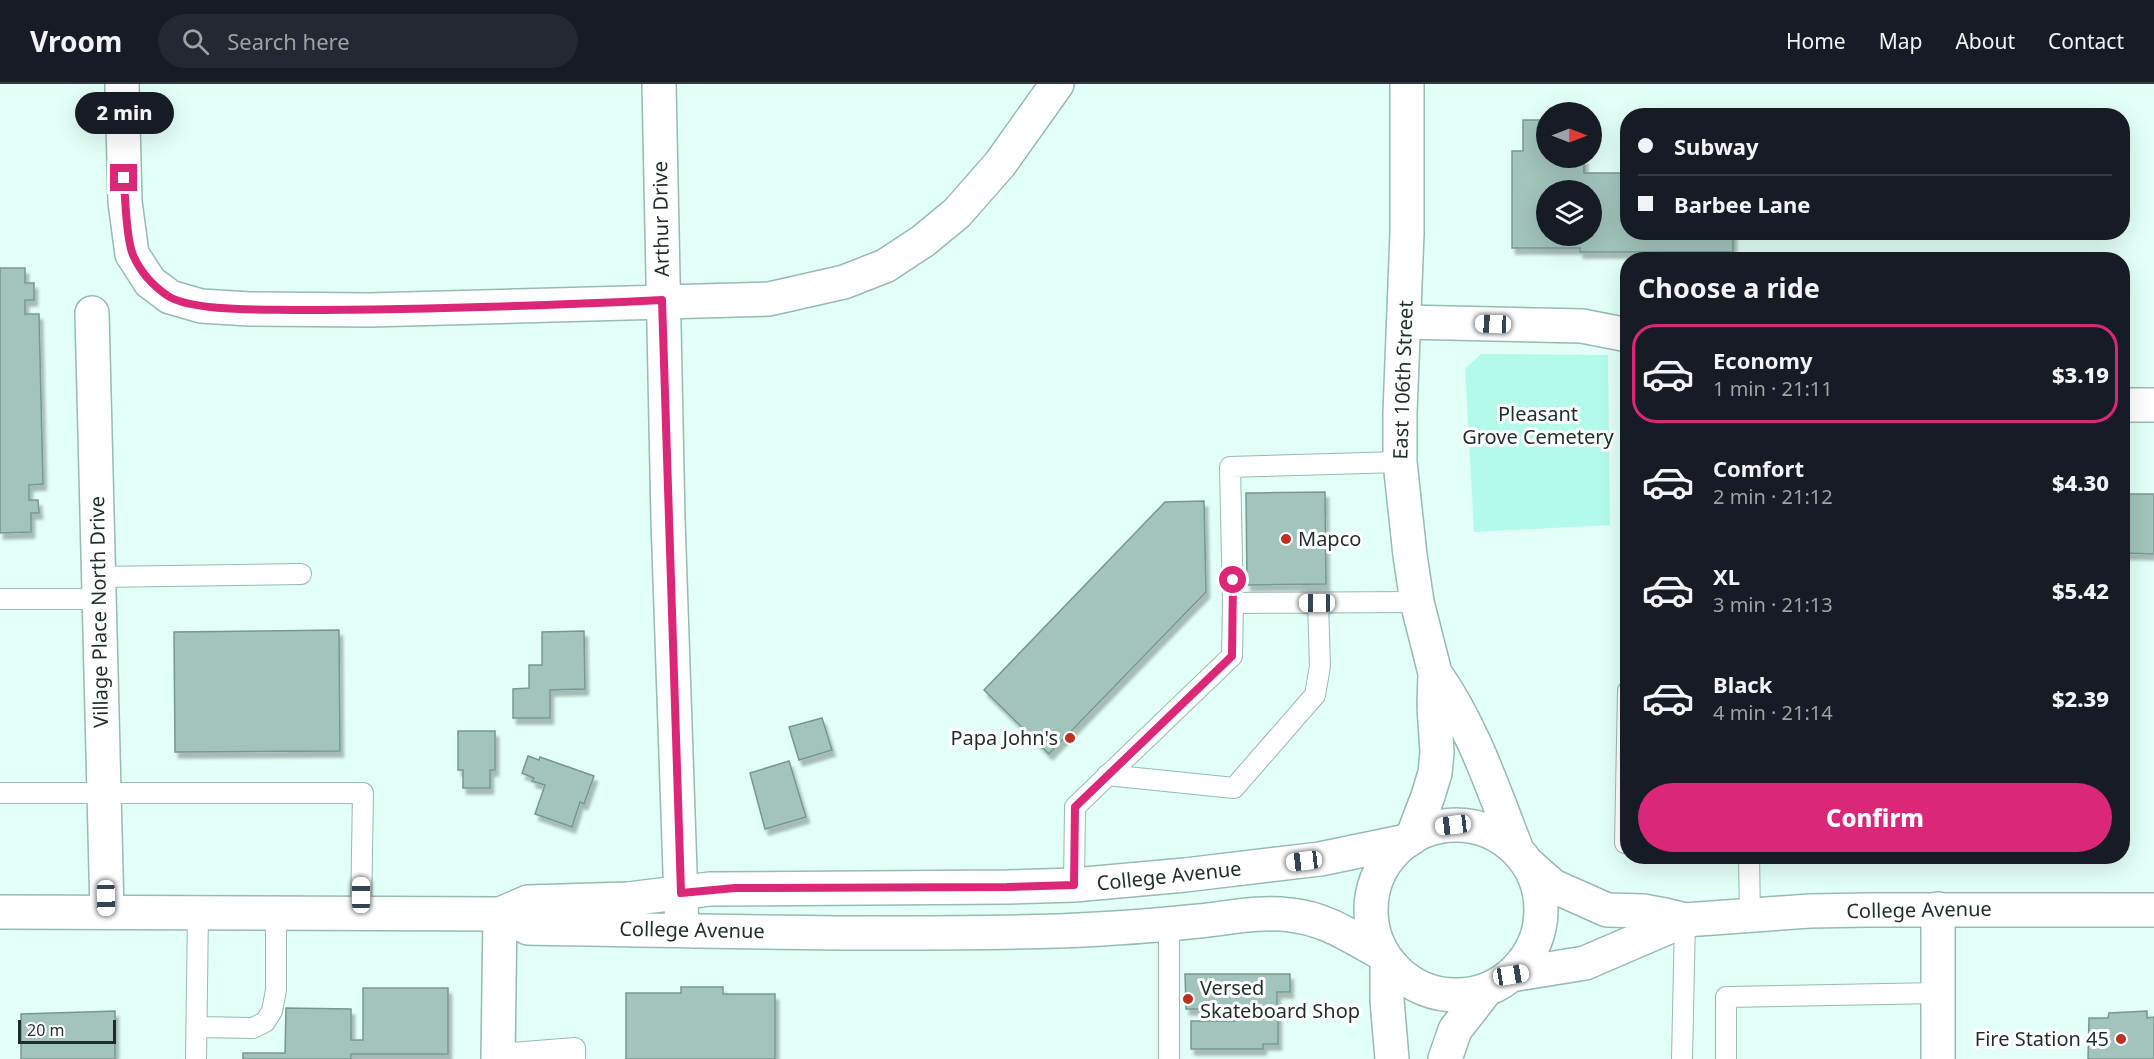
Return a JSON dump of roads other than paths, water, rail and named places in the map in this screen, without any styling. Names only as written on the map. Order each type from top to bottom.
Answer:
[{"type":"street","points":[[122,84],[125,202],[132,254],[150,282],[170,297],[201,306],[249,309],[370,310],[769,298],[844,282],[885,266],[923,241],[957,213],[1000,164],[1057,84]]},
{"type":"street","name":"Arthur Drive","points":[[658,84],[662,300],[682,930]]},
{"type":"street","name":"East 106th Street","points":[[1407,84],[1405,322],[1400,462],[1417,602],[1435,673],[1434,706],[1437,752],[1435,773],[1409,840]]},
{"type":"street","name":"Village Place North Drive","points":[[92,313],[107,912]]},
{"type":"street","points":[[1405,322],[1582,326],[1620,333]]},
{"type":"street","points":[[2130,405],[2154,405]]},
{"type":"street","name":"East 106th Street","points":[[1435,673],[1453,698],[1469,729],[1522,857]]},
{"type":"street","points":[[1392,1059],[1384,957],[1373,927],[1371,910],[1378,876],[1387,861],[1409,840],[1439,827],[1468,826],[1496,835],[1522,857],[1538,885],[1540,922],[1533,946],[1520,966],[1498,983],[1455,1030],[1445,1059]]},
{"type":"street","name":"College Avenue","points":[[0,912],[500,914],[528,902],[628,899],[735,888],[1074,885],[1310,861],[1409,840]]},
{"type":"street","name":"College Avenue","points":[[1522,857],[1553,886],[1607,910],[1643,911],[1685,920],[1821,911],[2154,910]]},
{"type":"street","points":[[1938,909],[1938,1059]]},
{"type":"street","points":[[498,1056],[500,914]]},
{"type":"street","name":"College Avenue","points":[[500,914],[528,928],[957,933],[1169,924],[1286,914],[1305,917],[1336,928],[1384,957]]},
{"type":"street","name":"College Avenue","points":[[1498,983],[1585,963],[1685,920]]},
{"type":"street","points":[[1384,957],[1410,981],[1424,989],[1439,993],[1471,994],[1498,983]]},
{"type":"lane","points":[[1074,885],[1075,807],[1232,656],[1230,467],[1400,462]]},
{"type":"lane","points":[[0,599],[98,588],[301,574]]},
{"type":"lane","points":[[1233,603],[1417,602]]},
{"type":"lane","points":[[1107,775],[1234,788],[1315,695],[1320,666],[1317,603]]},
{"type":"lane","points":[[0,793],[363,794],[361,913]]},
{"type":"lane","points":[[1749,864],[1750,916]]},
{"type":"lane","points":[[196,1059],[198,912]]},
{"type":"lane","points":[[197,1027],[253,1028],[265,1022],[272,1011],[276,990],[276,912]]},
{"type":"lane","points":[[1682,1059],[1685,920]]},
{"type":"lane","points":[[1169,924],[1169,1059]]},
{"type":"lane","points":[[1726,1059],[1726,997],[1939,993]]},
{"type":"lane","points":[[498,1056],[575,1048],[575,1059]]},
{"type":"place","name":"Mapco","points":[[1286,539]]},
{"type":"place","name":"Papa John's","points":[[1070,738]]},
{"type":"place","name":"Versed Skateboard Shop","points":[[1188,999]]},
{"type":"place","name":"Fire Station 45","points":[[2121,1039]]},
{"type":"park label","name":"Pleasant Grove Cemetery","points":[[1538,426]]}]
